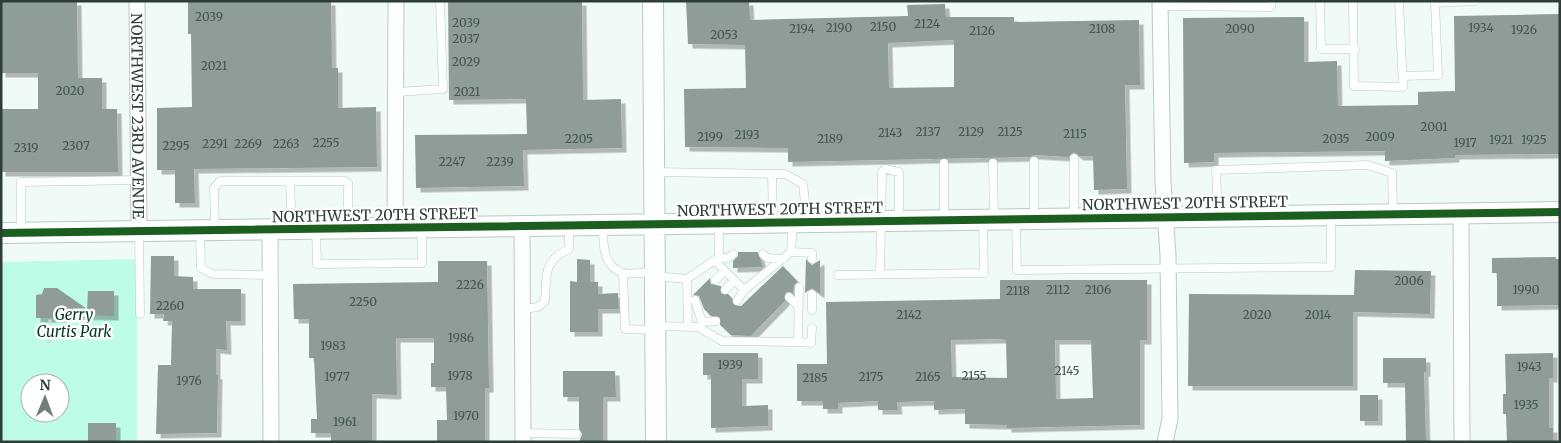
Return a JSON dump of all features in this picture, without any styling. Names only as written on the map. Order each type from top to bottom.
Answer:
[{"type":"main road","points":[[653,1],[656,442]]},
{"type":"main road","name":"NORTHWEST 20TH STREET","points":[[1,233],[1560,212]]},
{"type":"street","name":"NORTHWEST 23RD AVENUE","points":[[137,1],[138,232]]},
{"type":"street","points":[[395,228],[398,92],[396,1]]},
{"type":"street","points":[[1160,4],[1168,268],[1170,419],[1165,442]]},
{"type":"street","points":[[1461,213],[1462,442]]},
{"type":"street","points":[[522,226],[523,437]]},
{"type":"street","points":[[270,230],[271,442]]},
{"type":"lane","points":[[398,92],[443,89],[440,1]]},
{"type":"lane","points":[[1160,4],[1272,7],[1272,1]]},
{"type":"lane","points":[[1320,1],[1322,50],[1355,49]]},
{"type":"lane","points":[[1353,1],[1354,86],[1403,87],[1399,1]]},
{"type":"lane","points":[[1403,76],[1438,75],[1435,2],[1475,1]]},
{"type":"lane","points":[[1074,158],[1074,218]]},
{"type":"lane","points":[[1034,161],[1017,270],[1331,267],[1332,215]]},
{"type":"lane","points":[[944,163],[944,220]]},
{"type":"lane","points":[[838,275],[984,273],[993,163]]},
{"type":"lane","points":[[1218,216],[1216,170],[1368,165],[1392,173],[1392,214]]},
{"type":"lane","points":[[880,274],[899,172],[893,169],[885,169],[882,172],[889,221]]},
{"type":"lane","points":[[655,172],[785,174],[803,184],[791,222],[791,252]]},
{"type":"lane","points":[[772,174],[791,222]]},
{"type":"lane","points":[[22,233],[21,182],[138,180]]},
{"type":"lane","points":[[270,275],[213,274],[202,268],[214,188],[220,181],[341,181],[348,183],[348,229]]},
{"type":"lane","points":[[290,181],[292,230]]},
{"type":"lane","points":[[719,223],[717,259],[725,271],[744,290]]},
{"type":"lane","points":[[604,225],[603,250],[609,262],[623,272],[656,274],[687,279],[717,259],[731,258]]},
{"type":"lane","points":[[523,308],[538,307],[545,301],[548,266],[552,258],[569,249],[569,226]]},
{"type":"lane","points":[[316,229],[317,264],[422,263],[422,228]]},
{"type":"lane","points":[[138,232],[140,314]]},
{"type":"lane","points":[[737,301],[744,290],[777,267],[791,252],[812,253],[812,260]]},
{"type":"lane","points":[[765,258],[783,259]]},
{"type":"lane","points":[[715,280],[725,271]]},
{"type":"lane","points":[[623,272],[625,329],[688,327],[716,322]]},
{"type":"lane","points":[[687,279],[688,327]]},
{"type":"lane","points":[[725,290],[734,280]]},
{"type":"lane","points":[[798,342],[799,287]]},
{"type":"lane","points":[[812,294],[812,310]]},
{"type":"lane","points":[[790,297],[798,306]]},
{"type":"lane","points":[[695,300],[700,325],[722,341],[811,342],[812,328]]},
{"type":"lane","points":[[700,325],[705,310]]},
{"type":"lane","points":[[523,437],[576,434]]},
{"type":"path","points":[[48,343],[50,318]]},
{"type":"green space","name":"Gerry Curtis Park","points":[[137,259],[137,442],[1,442],[1,262]]},
{"type":"building","points":[[1,1],[77,1],[78,78],[102,78],[102,109],[117,109],[118,172],[1,172],[1,109],[38,109],[38,73],[1,73]]},
{"type":"building","points":[[188,1],[331,1],[332,68],[338,68],[338,108],[376,107],[377,167],[194,169],[195,203],[175,203],[175,170],[157,170],[157,108],[192,107],[191,34],[188,34]]},
{"type":"building","points":[[448,1],[582,1],[583,100],[621,99],[622,148],[523,150],[524,186],[416,188],[415,135],[527,134],[526,99],[449,100]]},
{"type":"building","points":[[686,1],[749,1],[750,20],[908,16],[907,5],[945,4],[946,17],[1014,17],[1014,22],[1139,20],[1140,85],[1125,85],[1127,189],[1094,190],[1093,156],[1079,156],[1074,152],[1069,157],[1034,155],[1030,157],[788,162],[788,148],[685,147],[684,89],[746,88],[745,45],[688,44]],"holes":[[[954,40],[954,87],[889,88],[888,43]]]},
{"type":"building","points":[[1560,14],[1560,154],[1455,155],[1455,158],[1385,161],[1385,151],[1214,153],[1214,162],[1184,163],[1183,18],[1304,17],[1304,62],[1337,61],[1338,106],[1418,105],[1418,92],[1455,91],[1454,16]]},
{"type":"building","points":[[738,252],[758,252],[763,267],[733,268],[733,261],[738,256]]},
{"type":"building","points":[[151,256],[174,256],[174,276],[193,277],[193,289],[241,289],[241,321],[226,321],[227,350],[216,349],[216,375],[218,375],[217,433],[156,434],[158,365],[171,365],[172,321],[163,321],[164,314],[150,314]]},
{"type":"building","points":[[1556,257],[1556,259],[1560,259],[1560,305],[1497,306],[1497,273],[1492,273],[1492,258]]},
{"type":"building","points":[[577,259],[590,260],[590,282],[598,282],[598,294],[618,293],[619,309],[598,309],[598,332],[570,332],[570,281],[577,282]]},
{"type":"building","points":[[806,259],[812,265],[820,260],[820,294],[812,288],[805,293]]},
{"type":"building","points":[[438,261],[487,261],[489,388],[485,388],[485,442],[437,442],[437,420],[447,420],[446,387],[431,387],[431,363],[434,363],[434,338],[396,338],[397,395],[372,394],[372,442],[331,442],[331,433],[311,433],[311,419],[317,419],[314,358],[309,358],[309,319],[294,319],[293,284],[438,282]]},
{"type":"building","points":[[783,266],[798,282],[794,285],[793,293],[785,293],[785,301],[751,336],[731,335],[720,325],[720,317],[711,316],[704,309],[699,296],[693,295],[710,278],[711,284],[721,286],[721,294],[728,294],[732,298],[734,305],[741,306]]},
{"type":"building","points":[[1355,270],[1431,271],[1430,314],[1353,312],[1353,386],[1188,386],[1189,294],[1354,295]]},
{"type":"building","points":[[1000,280],[1147,280],[1147,340],[1140,340],[1140,425],[1007,428],[1007,425],[965,424],[965,409],[934,410],[934,401],[897,402],[898,410],[878,410],[878,401],[838,403],[838,409],[823,409],[823,401],[797,401],[797,364],[827,364],[826,302],[1000,299]],"holes":[[[951,340],[1006,340],[1007,378],[952,377]],[[1055,340],[1091,340],[1093,398],[1056,399]]]},
{"type":"building","points":[[44,288],[57,288],[87,309],[88,291],[114,291],[114,316],[65,315],[65,318],[36,318],[36,295],[42,294]]},
{"type":"building","points":[[703,353],[758,353],[758,379],[742,379],[742,406],[768,405],[768,426],[711,428],[711,375],[703,375]]},
{"type":"building","points":[[1553,353],[1553,378],[1549,378],[1549,428],[1553,428],[1553,442],[1507,442],[1506,414],[1503,414],[1503,394],[1506,394],[1505,354]]},
{"type":"building","points":[[1383,358],[1426,358],[1426,372],[1424,372],[1426,442],[1406,442],[1405,383],[1383,383]]},
{"type":"building","points":[[563,371],[615,371],[616,397],[603,397],[603,442],[579,442],[582,434],[579,429],[579,397],[563,397]]},
{"type":"building","points":[[1360,395],[1378,395],[1378,421],[1360,421]]},
{"type":"building","points":[[88,423],[116,423],[116,442],[88,442]]},
{"type":"cycle path","points":[[1,233],[1560,212]]}]
